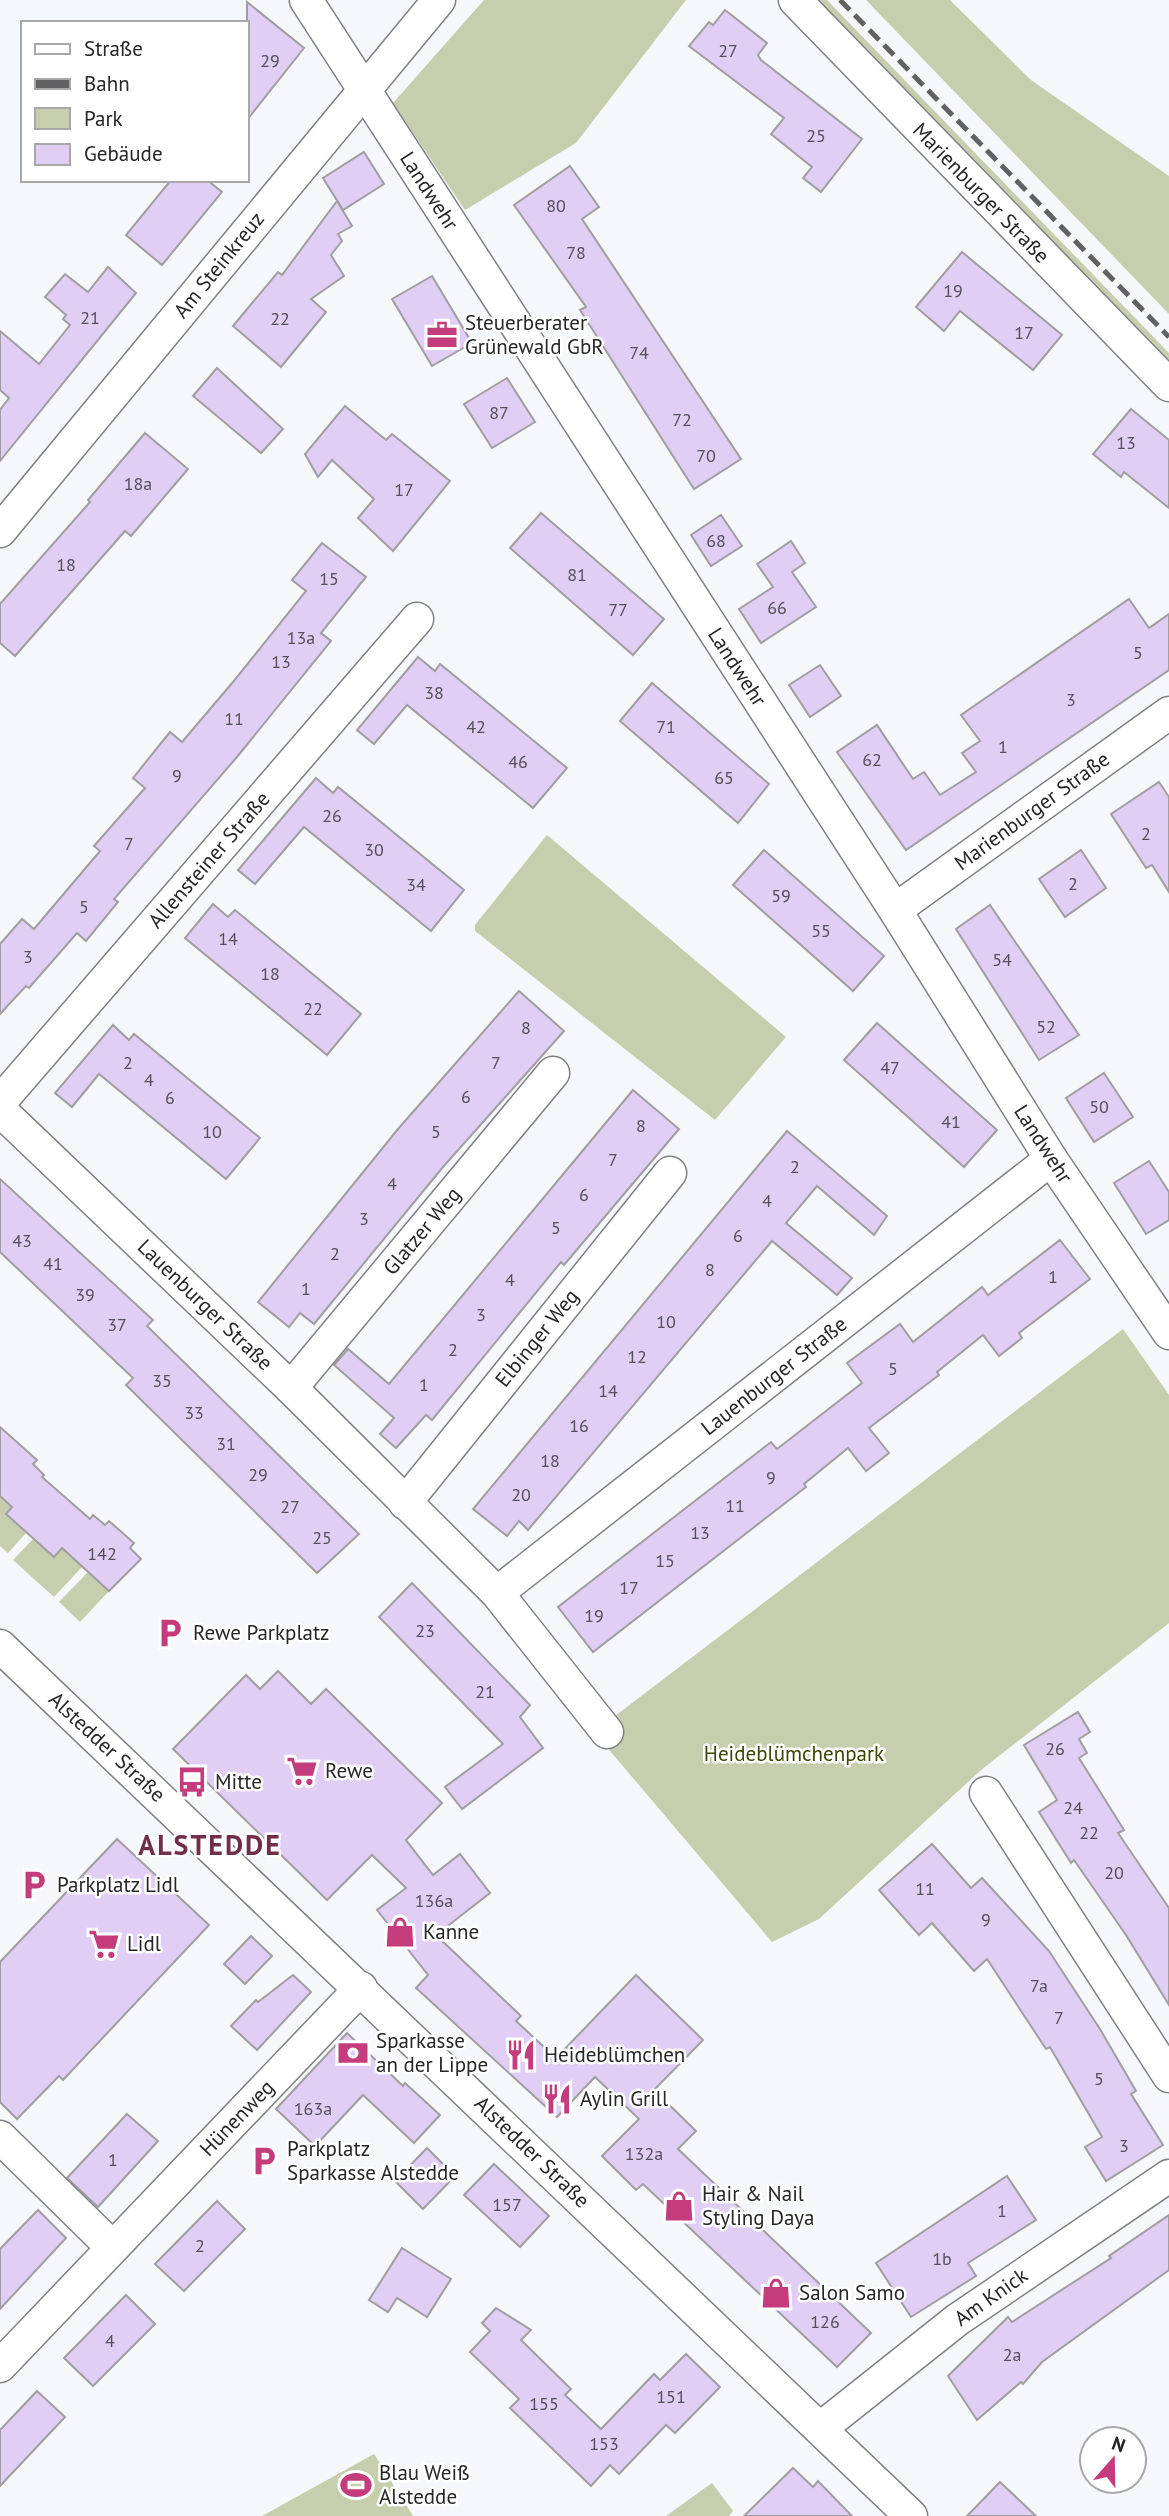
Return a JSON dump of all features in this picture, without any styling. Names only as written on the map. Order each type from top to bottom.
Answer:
[{"type":"street","name":"Landwehr","points":[[306,0],[895,910],[1051,1159],[1169,1333]]},
{"type":"street","name":"Am Steinkreuz","points":[[0,531],[439,0]]},
{"type":"street","name":"Marienburger Straße","points":[[794,0],[1169,385]]},
{"type":"street","name":"Allensteiner Straße","points":[[0,1102],[417,619]]},
{"type":"street","name":"Marienburger Straße","points":[[895,910],[1167,719]]},
{"type":"street","name":"Glatzer Weg","points":[[292,1388],[554,1073]]},
{"type":"street","name":"Lauenburger Straße","points":[[0,1110],[292,1388],[497,1593],[607,1732]]},
{"type":"street","name":"Lauenburger Straße","points":[[497,1593],[1051,1159]]},
{"type":"street","name":"Elbinger Weg","points":[[405,1503],[670,1173]]},
{"type":"street","name":"Alstedder Straße","points":[[0,1646],[911,2516]]},
{"type":"street","points":[[986,1793],[1169,2076]]},
{"type":"street","name":"Hünenweg","points":[[0,2366],[361,1988]]},
{"type":"street","points":[[0,2137],[112,2247]]},
{"type":"street","name":"Am Knick","points":[[821,2428],[957,2319],[1169,2176]]},
{"type":"green space","points":[[484,0],[686,0],[576,143],[465,210],[393,103]]},
{"type":"green space","points":[[812,0],[827,0],[1169,353],[1169,368]]},
{"type":"green space","points":[[866,0],[950,0],[1031,80],[1169,176],[1169,314]]},
{"type":"green space","points":[[547,835],[786,1037],[715,1120],[475,931],[475,925]]},
{"type":"green space","name":"Heideblümchenpark","points":[[1123,1329],[1169,1395],[1169,1623],[981,1770],[819,1919],[772,1942],[594,1732]]},
{"type":"green space","points":[[0,1496],[12,1507],[6,1514],[26,1533],[8,1553],[0,1546]]},
{"type":"green space","points":[[34,1538],[54,1557],[62,1548],[82,1567],[54,1597],[13,1560]]},
{"type":"green space","points":[[89,1571],[109,1591],[80,1622],[59,1602]]},
{"type":"green space","name":"Blau Weiß Alstedde","points":[[374,2454],[413,2516],[262,2516]]},
{"type":"green space","points":[[712,2483],[733,2511],[729,2516],[666,2516]]},
{"type":"building","points":[[247,2],[304,48],[248,119],[248,21]]},
{"type":"building","points":[[725,10],[767,43],[758,55],[761,60],[862,139],[821,192],[803,178],[812,167],[771,134],[784,118],[689,46],[709,22],[713,25]]},
{"type":"building","points":[[364,152],[384,184],[343,210],[323,178]]},
{"type":"building","points":[[570,166],[599,207],[582,219],[741,459],[694,489],[580,310],[586,307],[514,205]]},
{"type":"building","points":[[169,182],[210,182],[222,192],[162,265],[126,235]]},
{"type":"building","points":[[337,201],[352,226],[338,234],[342,241],[331,255],[344,276],[311,299],[326,312],[281,367],[233,326],[278,272],[282,275]]},
{"type":"building","points":[[962,252],[1062,335],[1033,370],[960,311],[944,331],[916,307]]},
{"type":"building","points":[[108,267],[136,293],[0,461],[0,410],[9,398],[0,390],[0,331],[39,364],[70,325],[63,319],[66,315],[45,297],[65,274],[88,292]]},
{"type":"building","points":[[432,276],[472,343],[432,366],[392,299]]},
{"type":"building","points":[[217,368],[283,429],[261,453],[193,396]]},
{"type":"building","points":[[507,378],[535,422],[492,448],[464,404]]},
{"type":"building","points":[[345,406],[386,440],[392,434],[450,481],[393,551],[358,518],[374,499],[332,460],[318,477],[305,454]]},
{"type":"building","points":[[1131,409],[1169,440],[1169,508],[1124,472],[1121,477],[1093,454]]},
{"type":"building","points":[[145,433],[188,469],[131,536],[125,531],[15,656],[0,643],[0,604],[90,502],[88,500]]},
{"type":"building","points":[[541,513],[664,619],[633,655],[510,548]]},
{"type":"building","points":[[721,515],[742,546],[711,566],[691,535]]},
{"type":"building","points":[[791,541],[805,563],[792,572],[816,607],[761,643],[739,609],[773,587],[757,564]]},
{"type":"building","points":[[322,543],[366,577],[321,633],[331,641],[237,757],[114,899],[118,902],[86,941],[77,933],[29,988],[26,986],[0,1014],[0,944],[22,919],[34,929],[100,851],[94,846],[145,788],[133,778],[170,732],[182,742],[233,682],[306,591],[292,580]]},
{"type":"building","points":[[1129,599],[1149,628],[1169,614],[1169,670],[906,850],[837,752],[877,725],[913,779],[924,772],[940,795],[976,772],[962,753],[980,741],[961,715]]},
{"type":"building","points":[[418,657],[435,671],[440,664],[567,768],[533,808],[407,705],[374,744],[357,730]]},
{"type":"building","points":[[820,665],[841,696],[810,717],[789,685]]},
{"type":"building","points":[[652,683],[769,784],[738,823],[620,721]]},
{"type":"building","points":[[316,778],[333,793],[338,787],[464,890],[431,931],[304,827],[255,884],[238,870]]},
{"type":"building","points":[[1159,782],[1169,797],[1169,892],[1152,865],[1146,868],[1111,814]]},
{"type":"building","points":[[764,850],[884,956],[853,991],[733,885]]},
{"type":"building","points":[[1081,850],[1106,888],[1065,917],[1039,879]]},
{"type":"building","points":[[213,904],[228,917],[235,910],[361,1014],[327,1055],[185,938]]},
{"type":"building","points":[[990,905],[1079,1035],[1039,1060],[956,929]]},
{"type":"building","points":[[519,991],[564,1031],[443,1167],[314,1324],[300,1313],[289,1327],[258,1302],[398,1129]]},
{"type":"building","points":[[877,1023],[997,1130],[964,1167],[844,1060]]},
{"type":"building","points":[[113,1025],[129,1040],[134,1034],[260,1138],[226,1179],[99,1074],[72,1107],[55,1093]]},
{"type":"building","points":[[1104,1073],[1133,1117],[1094,1142],[1066,1098]]},
{"type":"building","points":[[633,1090],[679,1129],[564,1265],[561,1262],[432,1420],[426,1415],[396,1448],[380,1434],[394,1418],[334,1365],[348,1349],[389,1384]]},
{"type":"building","points":[[787,1131],[887,1216],[874,1235],[817,1186],[786,1223],[852,1278],[837,1295],[772,1241],[528,1530],[519,1521],[507,1536],[473,1509]]},
{"type":"building","points":[[1149,1161],[1169,1192],[1169,1220],[1146,1234],[1114,1183]]},
{"type":"building","points":[[0,1179],[153,1320],[147,1326],[359,1534],[317,1573],[126,1385],[133,1378],[0,1252]]},
{"type":"building","points":[[1060,1240],[1090,1279],[1019,1333],[1022,1338],[999,1356],[983,1335],[937,1372],[939,1375],[869,1428],[889,1453],[866,1471],[848,1448],[804,1484],[806,1487],[593,1652],[558,1607],[771,1442],[777,1449],[862,1383],[847,1363],[900,1324],[913,1342],[982,1287],[988,1295]]},
{"type":"building","points":[[0,1427],[37,1460],[33,1464],[44,1475],[42,1477],[90,1519],[93,1515],[105,1525],[109,1521],[134,1543],[130,1548],[141,1559],[109,1591],[62,1548],[54,1557],[6,1514],[12,1507],[0,1496]]},
{"type":"building","points":[[412,1583],[530,1705],[520,1717],[543,1748],[462,1809],[445,1787],[503,1744],[379,1617]]},
{"type":"building","points":[[278,1671],[311,1704],[326,1689],[442,1803],[406,1840],[433,1875],[460,1854],[490,1893],[436,1935],[521,2016],[516,2021],[556,2058],[636,1975],[703,2040],[654,2090],[696,2131],[678,2149],[871,2333],[837,2367],[643,2184],[636,2190],[602,2156],[639,2119],[595,2077],[557,2117],[416,1988],[428,1975],[377,1910],[406,1888],[372,1855],[327,1900],[173,1749],[246,1675],[260,1689]]},
{"type":"building","points":[[1078,1712],[1090,1732],[1079,1739],[1087,1753],[1079,1758],[1124,1830],[1118,1833],[1169,1908],[1169,2005],[1126,1935],[1074,1860],[1071,1863],[1039,1812],[1057,1800],[1024,1745]]},
{"type":"building","name":"Lidl","points":[[117,1839],[209,1925],[63,2080],[59,2076],[17,2119],[0,2102],[0,1962]]},
{"type":"building","points":[[932,1844],[971,1888],[982,1878],[1049,1951],[1100,2029],[1136,2091],[1131,2094],[1163,2145],[1106,2181],[1085,2147],[1102,2137],[1050,2047],[1046,2049],[987,1959],[974,1971],[932,1923],[919,1935],[879,1890]]},
{"type":"building","points":[[251,1936],[272,1956],[245,1984],[224,1964]]},
{"type":"building","points":[[293,1975],[311,1992],[257,2050],[231,2026],[256,2000],[258,2002]]},
{"type":"building","points":[[347,2033],[403,2086],[405,2083],[440,2115],[414,2143],[363,2095],[315,2146],[276,2109]]},
{"type":"building","points":[[127,2114],[158,2141],[98,2207],[67,2178]]},
{"type":"building","points":[[427,2148],[455,2176],[423,2209],[395,2181]]},
{"type":"building","points":[[494,2164],[549,2216],[520,2247],[464,2195]]},
{"type":"building","points":[[1007,2176],[1036,2220],[968,2263],[976,2276],[911,2317],[876,2263]]},
{"type":"building","points":[[217,2201],[245,2229],[184,2291],[155,2264]]},
{"type":"building","points":[[38,2210],[66,2238],[0,2309],[0,2249]]},
{"type":"building","points":[[1169,2215],[1169,2270],[1042,2362],[1023,2384],[1021,2382],[977,2420],[948,2376],[1008,2317],[1012,2322],[1111,2258],[1109,2256]]},
{"type":"building","points":[[402,2248],[451,2279],[427,2317],[397,2298],[388,2312],[369,2300]]},
{"type":"building","points":[[126,2295],[155,2324],[93,2386],[64,2358]]},
{"type":"building","points":[[496,2308],[531,2330],[521,2340],[571,2389],[565,2395],[601,2429],[654,2374],[660,2380],[686,2354],[720,2387],[675,2433],[666,2425],[619,2474],[610,2465],[591,2486],[510,2408],[519,2399],[470,2352],[490,2331],[482,2323]]},
{"type":"building","points":[[37,2391],[65,2417],[0,2486],[0,2430]]},
{"type":"building","points":[[793,2468],[813,2487],[818,2481],[852,2516],[744,2516]]},
{"type":"building","points":[[1000,2482],[1036,2516],[967,2516]]},
{"type":"railway","points":[[840,0],[1169,337]]},
{"type":"place","name":"Steuerberater Grünewald GbR","points":[[442,335]]},
{"type":"place","name":"Rewe Parkplatz","points":[[170,1633]]},
{"type":"place","name":"Rewe","points":[[302,1771]]},
{"type":"place","name":"Mitte","points":[[192,1782]]},
{"type":"place","name":"Parkplatz Lidl","points":[[34,1885]]},
{"type":"place","name":"Kanne","points":[[400,1932]]},
{"type":"place","name":"Lidl","points":[[104,1944]]},
{"type":"place","name":"Sparkasse an der Lippe","points":[[353,2053]]},
{"type":"place","name":"Heideblümchen","points":[[521,2055]]},
{"type":"place","name":"Aylin Grill","points":[[557,2099]]},
{"type":"place","name":"Parkplatz Sparkasse Alstedde","points":[[264,2161]]},
{"type":"place","name":"Hair & Nail Styling Daya","points":[[679,2206]]},
{"type":"place","name":"Salon Samo","points":[[776,2293]]},
{"type":"place","name":"Blau Weiß Alstedde","points":[[356,2485]]},
{"type":"district","name":"ALSTEDDE","points":[[210,1845]]}]
